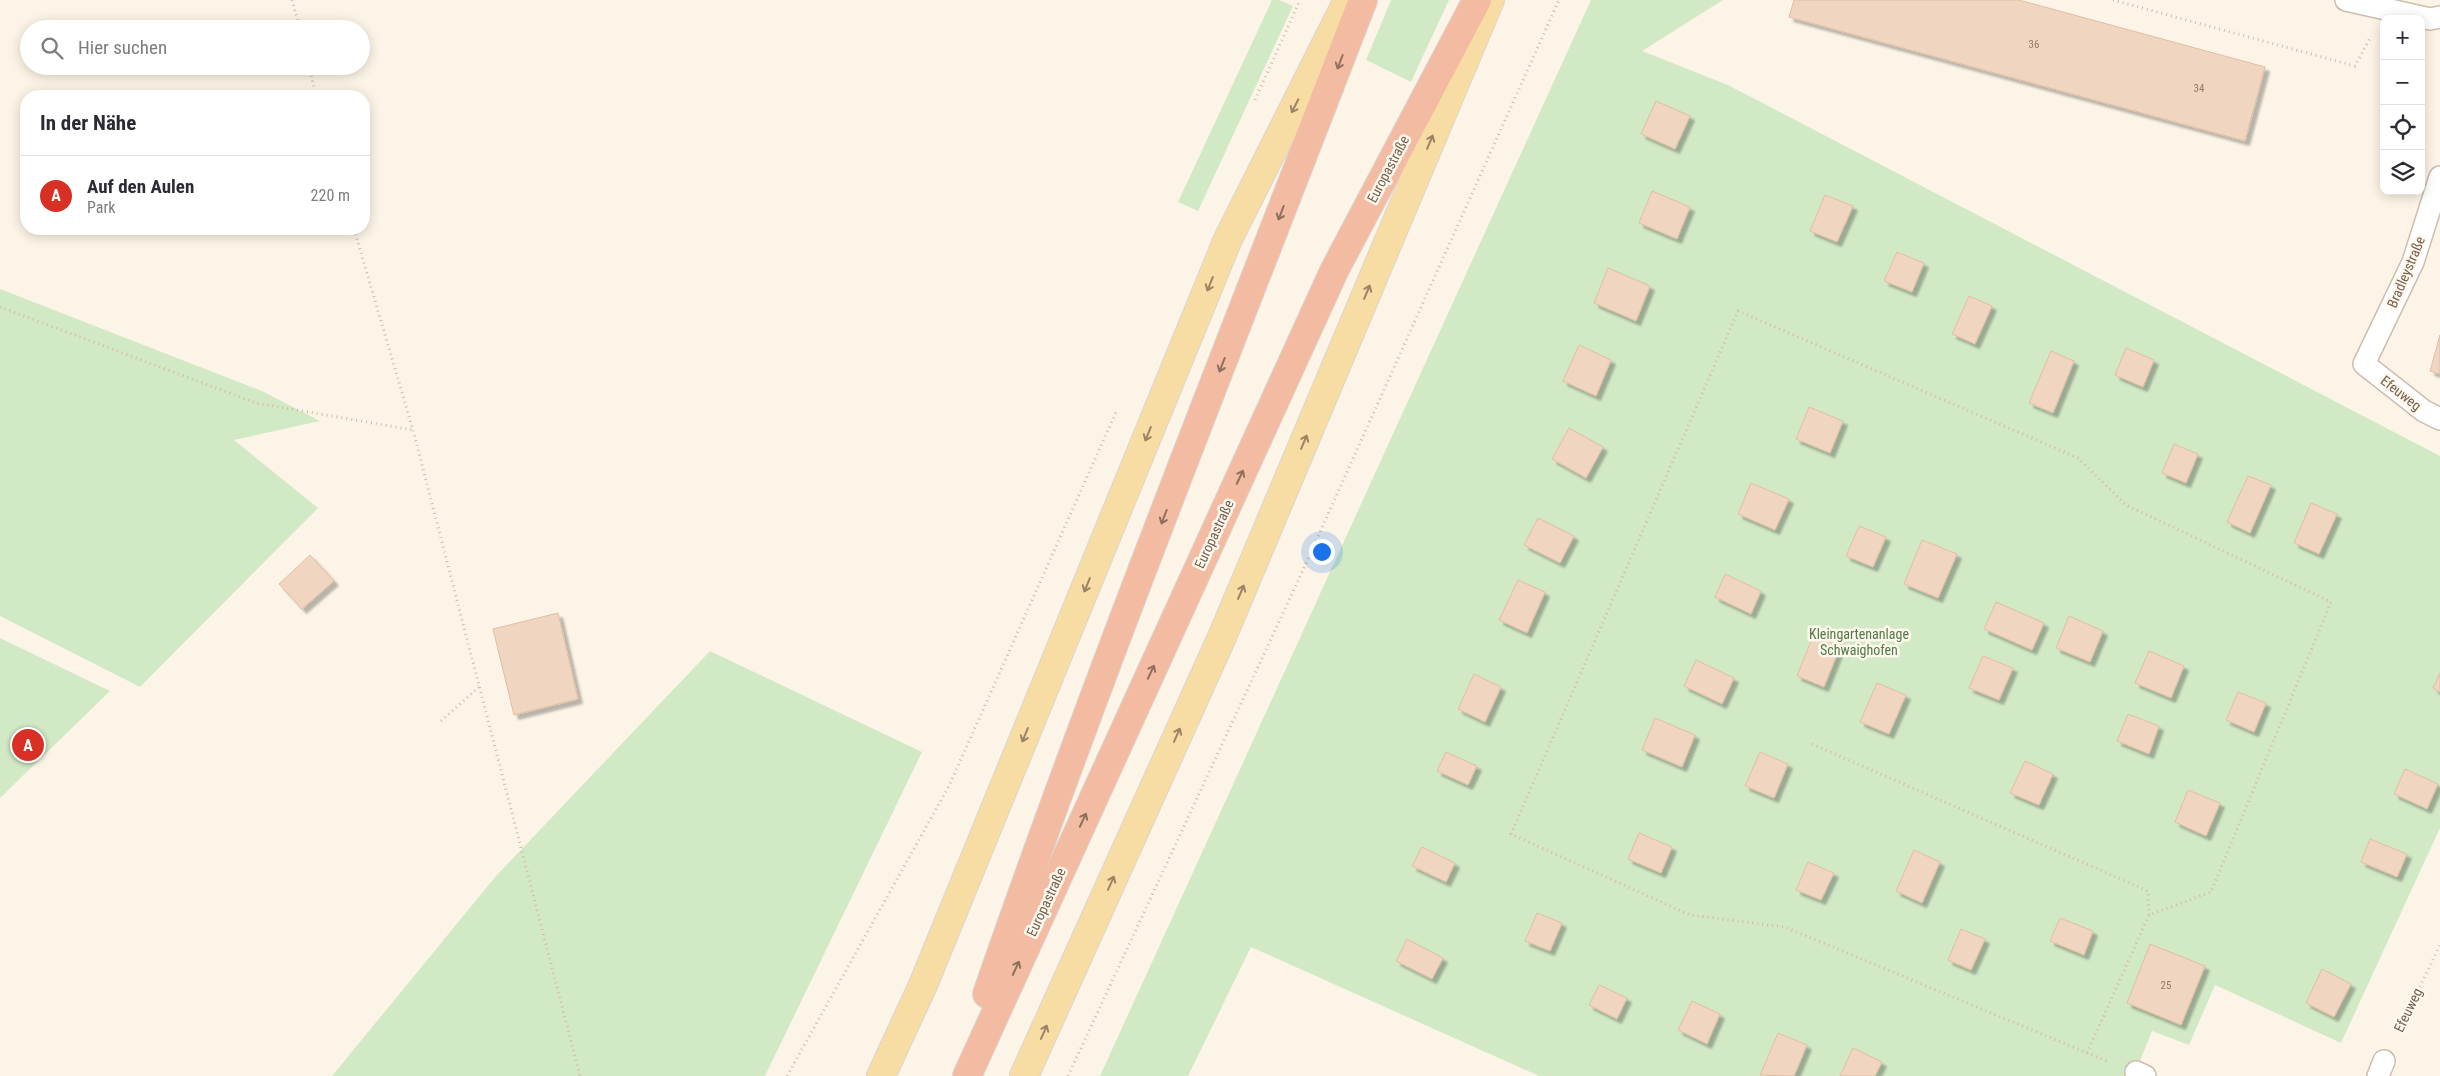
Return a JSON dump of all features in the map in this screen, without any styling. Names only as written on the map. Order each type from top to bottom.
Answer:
[{"type":"highway","name":"Europastraße","points":[[958,1076],[1022,893],[1120,630],[1363,0]]},
{"type":"highway","name":"Europastraße","points":[[967,1076],[1334,272],[1478,0]]},
{"type":"main road","points":[[881,1076],[927,976],[1228,239],[1348,0]]},
{"type":"main road","points":[[1024,1076],[1222,637],[1490,0]]},
{"type":"lane","points":[[2346,0],[2430,19],[2440,18]]},
{"type":"lane","name":"Bradleystraße","points":[[2364,364],[2413,262],[2440,177]]},
{"type":"lane","name":"Efeuweg","points":[[2364,364],[2424,411],[2440,419]]},
{"type":"path","points":[[292,0],[298,20]]},
{"type":"path","points":[[1068,1076],[1303,570],[1559,0]]},
{"type":"path","points":[[2113,0],[2355,66],[2385,10]]},
{"type":"path","points":[[311,75],[315,90]]},
{"type":"path","points":[[356,235],[413,430],[580,1076]]},
{"type":"path","points":[[0,307],[256,403],[413,430]]},
{"type":"path","points":[[2140,1074],[1785,928],[1690,915],[1511,834],[1738,311],[2078,458],[2126,505],[2331,602],[2211,892],[2149,915]]},
{"type":"path","points":[[441,721],[479,687]]},
{"type":"path","points":[[1812,744],[2148,891],[2149,915],[2087,1053]]},
{"type":"path","points":[[788,1076],[949,786]]},
{"type":"path","name":"Efeuweg","points":[[2381,1069],[2440,945]]},
{"type":"green space","points":[[1272,0],[1279,0],[1293,6],[1198,211],[1178,202]]},
{"type":"green space","points":[[1391,0],[1449,0],[1411,82],[1366,60]]},
{"type":"green space","name":"Kleingartenanlage Schwaighofen","points":[[1591,0],[1723,0],[1642,51],[1728,85],[2440,456],[2440,828],[2341,1043],[2215,985],[2189,1045],[2152,1031],[2134,1076],[1539,1076],[1251,947],[1188,1076],[1100,1076]]},
{"type":"green space","points":[[0,289],[262,391],[320,421],[234,440],[318,508],[140,687],[0,616]]},
{"type":"green space","points":[[0,638],[110,691],[0,798]]},
{"type":"green space","points":[[710,651],[922,752],[765,1076],[332,1076],[496,876]]},
{"type":"building","points":[[1794,0],[2019,0],[2265,67],[2245,141],[1789,17]]},
{"type":"building","points":[[1656,101],[1690,116],[1675,149],[1641,134]]},
{"type":"building","points":[[1652,191],[1690,207],[1677,239],[1639,223]]},
{"type":"building","points":[[1825,195],[1853,206],[1837,242],[1810,231]]},
{"type":"building","points":[[1897,252],[1924,263],[1912,292],[1884,281]]},
{"type":"building","points":[[1608,268],[1650,286],[1636,321],[1594,303]]},
{"type":"building","points":[[1969,296],[1992,306],[1975,344],[1952,334]]},
{"type":"building","points":[[2440,335],[2440,374],[2430,371]]},
{"type":"building","points":[[1579,345],[1611,360],[1596,396],[1563,381]]},
{"type":"building","points":[[2126,348],[2154,360],[2143,387],[2115,375]]},
{"type":"building","points":[[2051,351],[2074,361],[2053,413],[2029,403]]},
{"type":"building","points":[[1809,407],[1843,421],[1830,453],[1796,439]]},
{"type":"building","points":[[1569,428],[1603,447],[1586,478],[1552,459]]},
{"type":"building","points":[[2174,444],[2198,454],[2186,483],[2162,473]]},
{"type":"building","points":[[2248,476],[2271,485],[2250,533],[2227,522]]},
{"type":"building","points":[[1751,483],[1789,499],[1775,530],[1738,514]]},
{"type":"building","points":[[2311,503],[2337,514],[2319,554],[2294,543]]},
{"type":"building","points":[[1538,518],[1574,536],[1560,563],[1524,545]]},
{"type":"building","points":[[1859,526],[1886,537],[1873,567],[1846,556]]},
{"type":"building","points":[[1922,540],[1957,554],[1938,598],[1904,584]]},
{"type":"building","points":[[310,555],[334,581],[302,609],[279,584]]},
{"type":"building","points":[[1725,574],[1761,591],[1751,614],[1715,597]]},
{"type":"building","points":[[1518,580],[1545,592],[1527,633],[1499,620]]},
{"type":"building","points":[[1996,602],[2044,623],[2032,650],[1984,629]]},
{"type":"building","points":[[558,613],[578,699],[514,715],[493,629]]},
{"type":"building","points":[[2069,616],[2103,631],[2090,662],[2056,648]]},
{"type":"building","points":[[1815,631],[1842,642],[1824,687],[1797,676]]},
{"type":"building","points":[[2149,651],[2184,666],[2171,698],[2135,683]]},
{"type":"building","points":[[1983,656],[2013,668],[1999,700],[1969,688]]},
{"type":"building","points":[[1696,660],[1734,678],[1722,704],[1684,686]]},
{"type":"building","points":[[2440,673],[2440,692],[2433,688]]},
{"type":"building","points":[[1474,674],[1501,687],[1485,722],[1458,709]]},
{"type":"building","points":[[1877,683],[1906,695],[1889,734],[1860,722]]},
{"type":"building","points":[[2238,692],[2266,703],[2254,732],[2226,720]]},
{"type":"building","points":[[2128,714],[2159,726],[2149,754],[2117,741]]},
{"type":"building","points":[[1655,718],[1695,735],[1682,767],[1642,750]]},
{"type":"building","points":[[1446,752],[1477,766],[1468,785],[1437,771]]},
{"type":"building","points":[[1760,752],[1788,764],[1774,798],[1745,786]]},
{"type":"building","points":[[2025,761],[2053,774],[2039,805],[2010,793]]},
{"type":"building","points":[[2405,769],[2438,784],[2427,809],[2394,794]]},
{"type":"building","points":[[2188,790],[2220,803],[2206,836],[2175,822]]},
{"type":"building","points":[[1639,833],[1672,847],[1661,873],[1628,859]]},
{"type":"building","points":[[2370,839],[2407,854],[2397,877],[2361,862]]},
{"type":"building","points":[[1422,847],[1455,863],[1446,882],[1412,866]]},
{"type":"building","points":[[1914,850],[1940,862],[1922,903],[1896,891]]},
{"type":"building","points":[[1808,862],[1834,873],[1821,900],[1796,890]]},
{"type":"building","points":[[1537,913],[1562,923],[1550,951],[1525,941]]},
{"type":"building","points":[[2060,918],[2093,931],[2084,955],[2050,941]]},
{"type":"building","points":[[1961,929],[1985,939],[1971,970],[1948,960]]},
{"type":"building","points":[[1407,939],[1443,958],[1432,979],[1396,961]]},
{"type":"building","points":[[2150,944],[2205,966],[2181,1025],[2127,1003]]},
{"type":"building","points":[[2322,969],[2351,984],[2334,1017],[2306,1003]]},
{"type":"building","points":[[1599,985],[1627,998],[1617,1019],[1589,1005]]},
{"type":"building","points":[[1692,1001],[1720,1014],[1707,1044],[1678,1030]]},
{"type":"building","points":[[1778,1033],[1807,1045],[1794,1076],[1760,1075]]},
{"type":"building","points":[[1853,1048],[1882,1062],[1875,1076],[1840,1076]]},
{"type":"place","name":"Auf den Aulen","points":[[28,745]]}]
